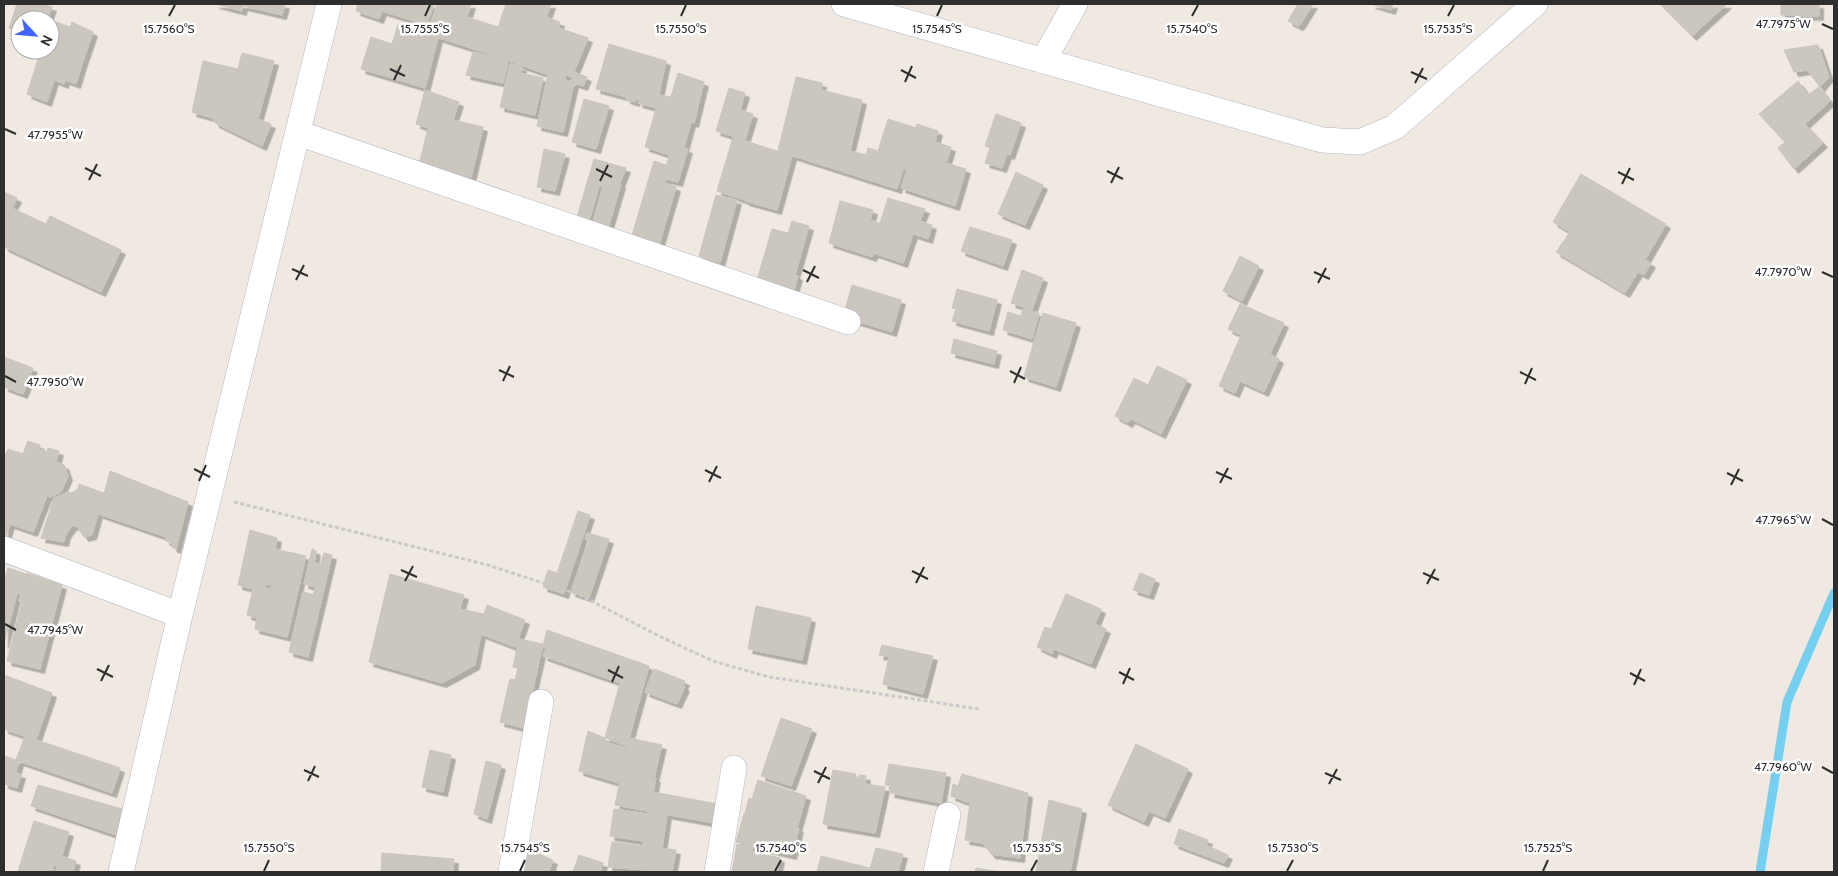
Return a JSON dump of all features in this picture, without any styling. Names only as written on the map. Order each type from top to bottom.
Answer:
[{"type":"street","points":[[121,872],[180,614],[329,4]]},
{"type":"street","points":[[844,4],[1322,140],[1360,142],[1395,127],[1535,4]]},
{"type":"street","points":[[1043,61],[1075,4]]},
{"type":"street","points":[[298,133],[848,322]]},
{"type":"street","points":[[4,549],[180,614]]},
{"type":"street","points":[[511,872],[541,702]]},
{"type":"street","points":[[717,872],[734,768]]},
{"type":"street","points":[[936,872],[948,815]]},
{"type":"path","points":[[209,496],[297,520],[488,565],[580,595],[661,637],[713,661],[768,676],[979,709]]},
{"type":"building","points":[[17,4],[42,4],[52,7],[51,10],[15,10]]},
{"type":"building","points":[[215,4],[285,4],[282,15],[243,6],[242,11]]},
{"type":"building","points":[[358,4],[434,4],[424,33],[411,29],[414,21],[382,11],[379,19],[356,11]]},
{"type":"building","points":[[437,4],[471,4],[458,44],[424,33],[428,21],[431,22]]},
{"type":"building","points":[[506,4],[551,4],[529,68],[489,54]]},
{"type":"building","points":[[1298,4],[1313,4],[1298,26],[1288,21]]},
{"type":"building","points":[[1371,4],[1393,4],[1391,10]]},
{"type":"building","points":[[1660,4],[1727,4],[1692,36]]},
{"type":"building","points":[[1781,4],[1819,4],[1819,16],[1781,15]]},
{"type":"building","points":[[467,17],[498,27],[489,54],[458,44]]},
{"type":"building","points":[[546,17],[560,22],[559,28],[588,38],[574,72],[587,77],[583,86],[571,82],[572,77],[566,75],[564,80],[529,68]]},
{"type":"building","points":[[72,22],[93,32],[82,64],[60,54],[60,23],[70,27]]},
{"type":"building","points":[[398,25],[438,38],[425,88],[361,69],[371,37],[392,44]]},
{"type":"building","points":[[609,44],[666,61],[656,108],[638,103],[639,100],[636,99],[635,102],[626,99],[627,97],[596,89]]},
{"type":"building","points":[[1818,45],[1829,77],[1820,87],[1807,70],[1794,72],[1784,50]]},
{"type":"building","points":[[473,52],[508,61],[503,83],[466,75]]},
{"type":"building","points":[[242,53],[274,61],[258,119],[271,124],[262,146],[215,123],[213,118],[192,112],[203,61],[238,69]]},
{"type":"building","points":[[60,54],[82,64],[76,84],[65,80],[64,84],[54,80],[47,102],[27,94],[38,60],[60,60]]},
{"type":"building","points":[[510,64],[522,67],[521,73],[543,78],[535,115],[500,107]]},
{"type":"building","points":[[678,73],[704,82],[694,123],[655,109],[659,95],[671,97]]},
{"type":"building","points":[[548,74],[574,83],[563,132],[537,126]]},
{"type":"building","points":[[796,77],[822,83],[821,90],[862,100],[850,151],[866,155],[868,148],[878,151],[888,119],[916,128],[897,189],[778,151]]},
{"type":"building","points":[[1798,81],[1808,95],[1819,87],[1830,101],[1805,124],[1823,143],[1794,169],[1778,148],[1785,142],[1759,114]]},
{"type":"building","points":[[729,88],[745,93],[740,110],[753,114],[745,140],[716,131]]},
{"type":"building","points":[[425,90],[459,102],[453,120],[449,119],[438,169],[417,173],[428,128],[416,124]]},
{"type":"building","points":[[584,99],[609,106],[596,149],[572,142]]},
{"type":"building","points":[[656,109],[691,122],[684,148],[688,149],[678,182],[666,179],[665,183],[676,187],[657,252],[630,242],[654,161],[666,165],[670,155],[645,147]]},
{"type":"building","points":[[996,114],[1021,123],[1010,155],[1007,154],[1002,168],[985,163],[990,148],[985,146]]},
{"type":"building","points":[[449,119],[483,127],[471,178],[438,169]]},
{"type":"building","points":[[917,124],[938,131],[935,142],[951,147],[946,163],[966,169],[955,206],[901,188],[907,170],[903,169]]},
{"type":"building","points":[[733,137],[761,146],[745,200],[717,191]]},
{"type":"building","points":[[761,146],[792,156],[777,210],[745,201]]},
{"type":"building","points":[[544,149],[565,154],[555,191],[537,187]]},
{"type":"building","points":[[594,159],[626,168],[617,191],[606,186],[599,186],[589,221],[577,217]]},
{"type":"building","points":[[1016,172],[1043,185],[1025,225],[998,214]]},
{"type":"building","points":[[1581,174],[1666,224],[1645,260],[1651,263],[1644,275],[1638,272],[1625,293],[1556,252],[1570,232],[1553,222]]},
{"type":"building","points":[[619,183],[621,184],[606,235],[591,229],[603,186],[617,191]]},
{"type":"building","points":[[4,192],[17,198],[12,208],[46,224],[50,216],[121,250],[101,292],[4,247]]},
{"type":"building","points":[[716,195],[737,200],[720,263],[699,256]]},
{"type":"building","points":[[888,198],[925,209],[920,221],[932,225],[928,239],[880,223]]},
{"type":"building","points":[[840,201],[873,210],[860,253],[829,243]]},
{"type":"building","points":[[870,220],[913,234],[903,263],[874,253],[872,257],[860,253]]},
{"type":"building","points":[[792,221],[809,226],[795,275],[798,276],[792,297],[755,287],[772,229],[788,233]]},
{"type":"building","points":[[970,227],[1012,240],[1003,266],[961,251]]},
{"type":"building","points":[[1240,256],[1259,266],[1242,301],[1223,291]]},
{"type":"building","points":[[1022,270],[1043,278],[1032,310],[1011,303]]},
{"type":"building","points":[[852,285],[901,300],[892,332],[843,317]]},
{"type":"building","points":[[957,289],[997,300],[989,331],[952,321],[956,309],[952,308]]},
{"type":"building","points":[[1240,304],[1284,323],[1270,354],[1279,359],[1264,392],[1240,381],[1235,393],[1219,386],[1241,335],[1228,329]]},
{"type":"building","points":[[1023,309],[1039,313],[1032,339],[1003,330],[1008,312],[1021,316]]},
{"type":"building","points":[[1043,313],[1076,323],[1066,355],[1033,345]]},
{"type":"building","points":[[954,339],[997,351],[994,364],[951,353]]},
{"type":"building","points":[[1033,345],[1066,355],[1056,387],[1024,377]]},
{"type":"building","points":[[4,357],[33,368],[23,394],[4,387]]},
{"type":"building","points":[[1157,366],[1187,380],[1161,434],[1131,419],[1128,423],[1115,416],[1134,378],[1148,385]]},
{"type":"building","points":[[28,441],[40,445],[39,449],[47,452],[48,448],[59,451],[56,462],[64,465],[68,476],[61,492],[51,497],[47,496],[33,532],[10,524],[6,537],[4,537],[4,459],[8,449],[23,454]]},
{"type":"building","points":[[110,471],[188,502],[176,549],[165,540],[166,537],[99,514]]},
{"type":"building","points":[[79,484],[104,493],[92,535],[84,537],[78,527],[73,525],[66,534],[64,542],[41,538],[54,498],[69,492],[71,493],[78,489]]},
{"type":"building","points":[[578,511],[590,515],[564,594],[543,587],[548,570],[557,573]]},
{"type":"building","points":[[250,530],[277,538],[275,549],[306,556],[287,637],[255,629],[257,618],[247,615],[253,589],[238,585]],"holes":[[[266,584],[272,585],[271,589],[265,588]]]},
{"type":"building","points":[[587,533],[609,539],[589,598],[571,592],[589,541],[585,539]]},
{"type":"building","points":[[312,549],[316,551],[314,563],[321,564],[324,553],[332,555],[308,657],[289,652],[303,592],[313,595],[316,587],[304,584]]},
{"type":"building","points":[[8,568],[26,574],[21,594],[17,593],[4,644],[4,582]]},
{"type":"building","points":[[27,573],[62,585],[40,669],[7,661],[22,602],[19,601]]},
{"type":"building","points":[[1140,573],[1155,579],[1149,595],[1133,590]]},
{"type":"building","points":[[390,574],[464,595],[460,609],[484,614],[487,605],[525,620],[515,647],[481,634],[475,665],[442,683],[369,662]]},
{"type":"building","points":[[1066,594],[1101,609],[1095,624],[1106,629],[1091,664],[1054,649],[1052,654],[1037,647],[1045,627],[1051,629]]},
{"type":"building","points":[[756,606],[811,618],[802,660],[748,649]]},
{"type":"building","points":[[547,630],[649,666],[627,746],[605,738],[620,683],[543,656],[546,648],[543,646]]},
{"type":"building","points":[[519,639],[543,644],[524,728],[500,722],[510,679],[515,680],[518,668],[513,667]]},
{"type":"building","points":[[882,645],[933,656],[923,694],[883,684],[889,657],[879,655]]},
{"type":"building","points":[[654,669],[685,681],[683,686],[685,687],[677,704],[645,692]]},
{"type":"building","points":[[4,675],[52,693],[36,740],[4,729]]},
{"type":"building","points":[[781,718],[812,729],[791,786],[761,776]]},
{"type":"building","points":[[588,731],[605,738],[604,742],[627,748],[619,783],[579,771]]},
{"type":"building","points":[[25,736],[120,768],[112,793],[16,760]]},
{"type":"building","points":[[629,738],[662,745],[654,778],[622,771]]},
{"type":"building","points":[[1136,744],[1188,769],[1165,818],[1149,811],[1144,822],[1108,805]]},
{"type":"building","points":[[430,750],[451,755],[443,792],[422,787]]},
{"type":"building","points":[[4,756],[19,761],[16,773],[21,774],[17,788],[4,784]]},
{"type":"building","points":[[486,761],[501,765],[487,819],[474,814]]},
{"type":"building","points":[[889,764],[946,773],[941,803],[890,793],[892,786],[885,785]]},
{"type":"building","points":[[833,770],[856,774],[855,777],[860,775],[866,776],[865,784],[885,787],[875,833],[823,824]]},
{"type":"building","points":[[622,771],[656,778],[653,792],[718,804],[714,823],[615,805]]},
{"type":"building","points":[[962,774],[1028,793],[1020,858],[991,854],[983,843],[965,840],[970,803],[951,796],[953,784],[958,786]]},
{"type":"building","points":[[758,780],[806,796],[797,828],[745,814],[749,798],[752,799]]},
{"type":"building","points":[[38,785],[122,809],[116,835],[31,806]]},
{"type":"building","points":[[1049,800],[1082,809],[1070,872],[1036,872]]},
{"type":"building","points":[[614,809],[648,814],[648,811],[667,814],[662,848],[643,844],[643,841],[610,836]]},
{"type":"building","points":[[744,814],[799,828],[792,855],[736,842]]},
{"type":"building","points":[[34,821],[69,832],[62,856],[76,861],[73,871],[23,855]]},
{"type":"building","points":[[1179,829],[1208,840],[1206,845],[1228,855],[1224,863],[1174,844]]},
{"type":"building","points":[[612,842],[676,850],[672,872],[608,867]]},
{"type":"building","points":[[737,844],[752,847],[751,851],[780,858],[777,872],[732,872]]},
{"type":"building","points":[[876,848],[903,854],[898,872],[817,872],[821,856],[870,868]]},
{"type":"building","points":[[527,849],[553,860],[549,872],[518,872]]},
{"type":"building","points":[[382,853],[454,859],[453,872],[381,872]]},
{"type":"building","points":[[23,855],[54,865],[52,872],[18,872]]},
{"type":"building","points":[[579,855],[603,863],[600,872],[573,872]]},
{"type":"building","points":[[58,866],[77,872],[55,872]]},
{"type":"building","points":[[976,868],[1000,872],[975,872]]},
{"type":"waterway","points":[[1760,872],[1787,702],[1834,593]]}]
